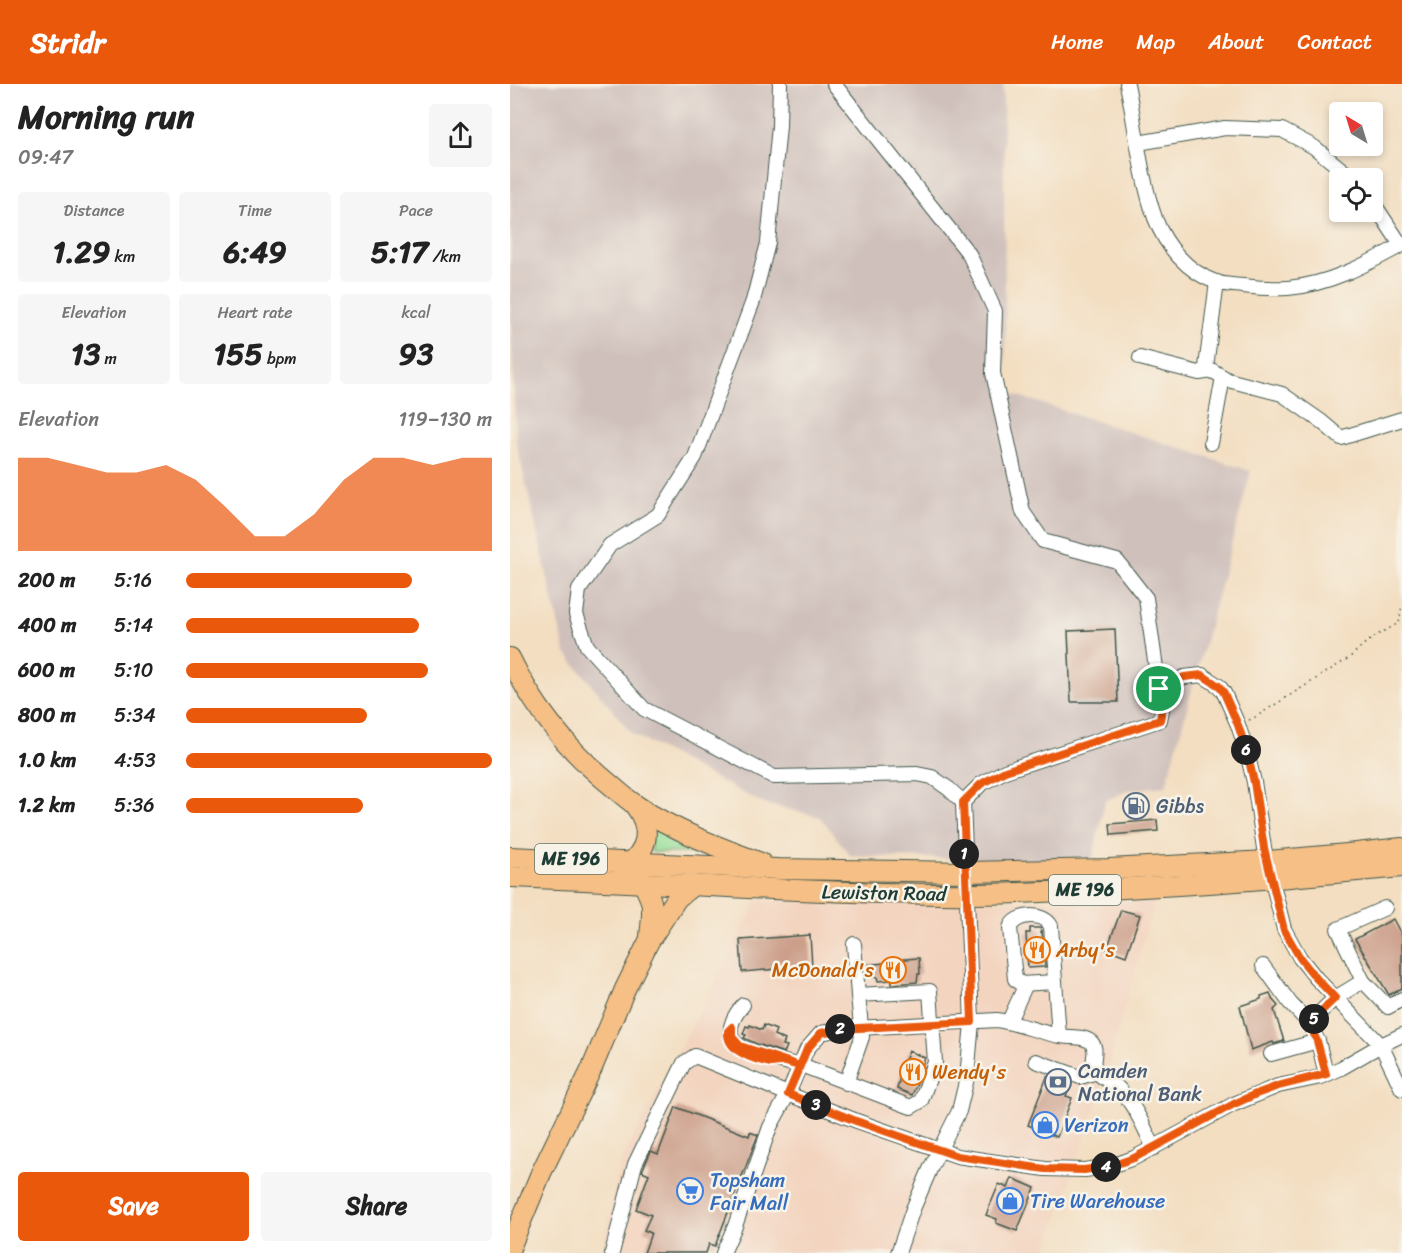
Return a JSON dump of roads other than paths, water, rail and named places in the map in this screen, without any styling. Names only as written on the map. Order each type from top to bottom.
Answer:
[{"type":"highway","points":[[510,658],[534,700],[566,743],[589,767],[634,804],[701,840],[778,869]]},
{"type":"highway","points":[[608,880],[642,851],[646,833],[644,821],[634,804]]},
{"type":"highway","name":"Lewiston Road","points":[[510,877],[608,880],[804,892],[1035,893],[1204,885],[1270,870],[1402,848]]},
{"type":"highway","name":"Lewiston Road","points":[[510,857],[778,869],[966,872],[1402,867]]},
{"type":"highway","points":[[631,862],[651,899],[653,908],[649,941]]},
{"type":"highway","points":[[510,1248],[537,1183],[649,941],[677,898],[693,885]]},
{"type":"street","points":[[780,84],[779,126],[768,243],[753,301],[695,457],[658,515],[610,545],[579,590],[576,614],[587,646],[644,709],[774,777],[917,774],[933,777],[963,802],[972,1022],[967,1078],[958,1112],[939,1150],[898,1253]]},
{"type":"street","points":[[834,84],[969,254],[996,311],[993,373],[1023,512],[1043,542],[1117,561],[1146,598],[1162,710],[1160,720],[1005,771],[981,784],[963,802]]},
{"type":"street","points":[[1127,84],[1155,219],[1171,248],[1194,271],[1217,282],[1264,288],[1290,288],[1329,279],[1373,261],[1402,245],[1383,217]]},
{"type":"street","points":[[1138,143],[1225,128],[1282,130],[1314,147],[1340,168]]},
{"type":"street","points":[[1217,282],[1206,367],[1228,380],[1282,394],[1341,438],[1402,419]]},
{"type":"street","points":[[1140,358],[1199,373],[1218,374]]},
{"type":"street","points":[[1211,442],[1218,374]]},
{"type":"street","points":[[1159,689],[1184,677],[1202,675],[1219,686],[1229,703],[1247,752],[1284,930],[1291,945],[1316,978],[1381,1045],[1402,1089]]},
{"type":"street","points":[[1385,908],[1338,929],[1363,981],[1388,1007],[1402,999]]},
{"type":"street","points":[[1055,982],[1026,984],[1017,982],[1010,928],[1013,922],[1020,918],[1037,916],[1050,922],[1055,982],[1059,1036]]},
{"type":"street","points":[[846,1083],[862,1037],[854,944]]},
{"type":"street","points":[[1263,966],[1290,1004],[1309,1023],[1317,1041],[1326,1074]]},
{"type":"street","points":[[1309,1023],[1335,998],[1363,981]]},
{"type":"street","points":[[1009,1022],[1026,984]]},
{"type":"street","points":[[743,1005],[735,1013],[732,1027],[732,1037],[740,1046],[800,1065],[911,1107],[921,1101],[935,1062],[930,991],[858,995]]},
{"type":"street","points":[[723,1253],[735,1226],[770,1127],[788,1094],[807,1049],[821,1033],[840,1029],[997,1020],[1059,1036],[1089,1041],[1095,1050],[1092,1062],[1096,1072],[1110,1081],[1128,1099],[1154,1148]]},
{"type":"street","points":[[612,1253],[635,1164],[684,1064],[695,1056],[788,1094],[957,1156],[1045,1169],[1084,1170],[1111,1166],[1134,1158],[1234,1104],[1278,1086],[1341,1068],[1402,1035]]},
{"type":"street","points":[[1271,1054],[1317,1041]]},
{"type":"street","points":[[1036,1061],[1080,1077],[1096,1072]]},
{"type":"place","name":"Gibbs","points":[[1136,806]]},
{"type":"place","name":"Arby's","points":[[1037,950]]},
{"type":"place","name":"McDonald's","points":[[893,970]]},
{"type":"place","name":"Wendy's","points":[[913,1072]]},
{"type":"place","name":"Camden National Bank","points":[[1058,1082]]},
{"type":"place","name":"Verizon","points":[[1045,1125]]},
{"type":"place","name":"Topsham Fair Mall","points":[[690,1191]]},
{"type":"place","name":"Tire Warehouse","points":[[1010,1201]]}]
